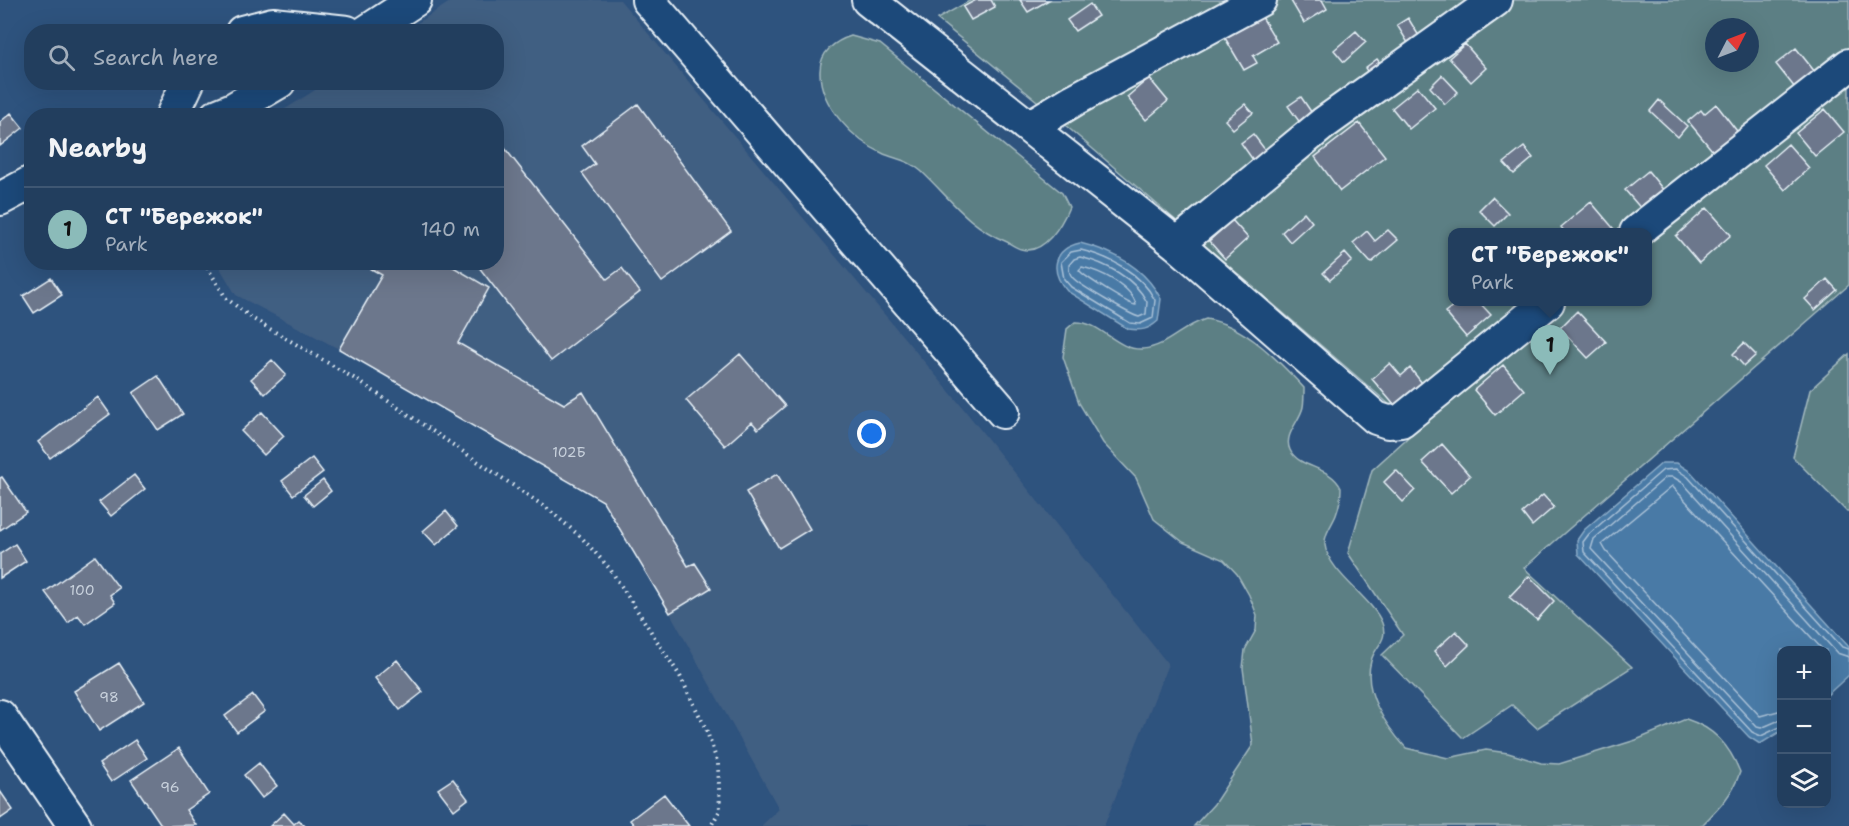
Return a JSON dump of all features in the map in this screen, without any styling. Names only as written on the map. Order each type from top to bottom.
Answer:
[{"type":"street","points":[[378,24],[415,0]]},
{"type":"street","points":[[648,0],[1003,412]]},
{"type":"street","points":[[1029,128],[1074,100],[1260,0]]},
{"type":"street","points":[[1176,244],[1324,123],[1497,0]]},
{"type":"street","points":[[879,2],[1029,128],[1176,244],[1377,418],[1388,422],[1401,422],[1543,306]]},
{"type":"street","points":[[1641,228],[1849,65]]},
{"type":"street","points":[[176,108],[184,90]]},
{"type":"street","points":[[235,108],[265,90]]},
{"type":"street","points":[[0,199],[24,186]]},
{"type":"street","points":[[0,716],[75,826]]},
{"type":"path","points":[[209,270],[226,298],[253,319],[357,380],[548,509],[582,538],[610,569],[680,676],[705,729],[718,764],[720,810],[711,826]]},
{"type":"shaded area","points":[[453,0],[620,0],[959,403],[1168,664],[1104,826],[761,826],[779,809],[670,613],[603,501],[339,349],[236,295],[221,270],[504,270],[504,108],[287,108],[315,90],[504,90],[504,24],[416,24]]},
{"type":"green space","points":[[971,0],[1849,0],[1849,285],[1524,568],[1632,667],[1537,728],[1512,705],[1463,738],[1382,655],[1403,635],[1348,553],[1372,470],[1415,431],[1397,411],[1043,106],[937,19]]},
{"type":"green space","points":[[851,36],[880,44],[1062,193],[1069,207],[1051,237],[1037,248],[1029,250],[1019,248],[992,235],[969,219],[917,168],[873,148],[850,131],[832,109],[825,96],[820,71],[823,58],[830,48]]},
{"type":"green space","points":[[1206,319],[1234,328],[1260,345],[1304,388],[1303,407],[1290,433],[1288,444],[1294,456],[1300,461],[1330,475],[1341,488],[1338,509],[1327,533],[1325,545],[1334,565],[1370,604],[1382,623],[1384,635],[1371,661],[1370,685],[1384,719],[1406,748],[1448,758],[1486,750],[1508,753],[1541,763],[1559,764],[1636,740],[1686,719],[1705,727],[1719,739],[1731,754],[1740,772],[1729,795],[1719,808],[1701,826],[1194,826],[1214,804],[1253,745],[1243,668],[1245,650],[1256,630],[1257,615],[1237,574],[1224,560],[1183,542],[1154,519],[1136,478],[1103,443],[1079,403],[1063,357],[1067,329],[1075,322],[1093,326],[1125,345],[1143,349],[1160,344],[1189,326]]},
{"type":"green space","points":[[1849,354],[1849,512],[1847,512],[1793,457],[1810,390]]},
{"type":"water","points":[[1080,243],[1116,256],[1146,278],[1161,299],[1158,321],[1144,329],[1128,329],[1067,291],[1058,276],[1057,262],[1064,250]]},
{"type":"water","points":[[1662,463],[1677,463],[1691,472],[1849,647],[1849,675],[1831,691],[1831,646],[1777,646],[1777,733],[1760,744],[1749,737],[1578,554],[1577,540],[1584,530]]},
{"type":"building","points":[[976,0],[991,0],[995,7],[971,20],[963,7]]},
{"type":"building","points":[[1020,0],[1049,0],[1028,12]]},
{"type":"building","points":[[1322,0],[1327,9],[1304,23],[1291,1]]},
{"type":"building","points":[[1090,4],[1098,16],[1075,31],[1067,20]]},
{"type":"building","points":[[1262,17],[1277,42],[1253,56],[1257,63],[1244,70],[1225,38]]},
{"type":"building","points":[[1408,18],[1419,36],[1408,43],[1397,25]]},
{"type":"building","points":[[1356,31],[1366,42],[1344,62],[1334,50]]},
{"type":"building","points":[[1465,44],[1486,68],[1471,82],[1449,58]]},
{"type":"building","points":[[1796,48],[1815,72],[1795,88],[1776,64]]},
{"type":"building","points":[[1377,59],[1384,68],[1371,77],[1365,68]]},
{"type":"building","points":[[1442,75],[1458,92],[1445,104],[1430,87]]},
{"type":"building","points":[[1149,78],[1168,101],[1146,120],[1127,97]]},
{"type":"building","points":[[1418,87],[1435,108],[1409,129],[1392,108]]},
{"type":"building","points":[[1301,97],[1314,116],[1301,124],[1288,106]]},
{"type":"building","points":[[1659,100],[1687,126],[1678,137],[1650,111]]},
{"type":"building","points":[[638,104],[731,231],[662,282],[582,173],[595,164],[582,146]]},
{"type":"building","points":[[1245,104],[1253,113],[1233,129],[1225,120]]},
{"type":"building","points":[[1716,104],[1740,135],[1716,155],[1688,121],[1701,110],[1704,114]]},
{"type":"building","points":[[1825,109],[1844,132],[1815,156],[1796,133]]},
{"type":"building","points":[[11,113],[23,128],[0,146],[0,122]]},
{"type":"building","points":[[1359,123],[1385,156],[1340,191],[1315,157]]},
{"type":"building","points":[[1253,134],[1266,151],[1253,160],[1241,143]]},
{"type":"building","points":[[1788,144],[1809,168],[1785,190],[1764,165]]},
{"type":"building","points":[[504,147],[607,279],[622,268],[640,292],[551,361],[481,270],[504,270]]},
{"type":"building","points":[[1524,147],[1533,158],[1514,174],[1504,163]]},
{"type":"building","points":[[1648,171],[1665,192],[1643,211],[1625,190]]},
{"type":"building","points":[[1492,197],[1508,213],[1495,226],[1479,210]]},
{"type":"building","points":[[1591,202],[1613,228],[1562,228]]},
{"type":"building","points":[[1707,208],[1731,235],[1699,263],[1676,236]]},
{"type":"building","points":[[1304,212],[1312,222],[1290,242],[1282,232]]},
{"type":"building","points":[[1232,220],[1248,238],[1225,259],[1209,241]]},
{"type":"building","points":[[1388,230],[1398,240],[1371,263],[1353,243],[1367,231],[1375,241]]},
{"type":"building","points":[[1345,253],[1352,261],[1330,280],[1323,273]]},
{"type":"building","points":[[373,270],[459,270],[489,288],[458,343],[564,404],[583,392],[688,566],[695,563],[711,588],[670,613],[603,501],[339,349],[382,275]]},
{"type":"building","points":[[51,278],[62,295],[34,313],[23,296]]},
{"type":"building","points":[[1827,279],[1837,290],[1815,310],[1805,299]]},
{"type":"building","points":[[1453,306],[1483,306],[1491,315],[1466,337],[1445,312]]},
{"type":"building","points":[[1577,311],[1606,342],[1588,358],[1560,328]]},
{"type":"building","points":[[1744,343],[1756,355],[1744,366],[1733,354]]},
{"type":"building","points":[[740,354],[785,406],[758,429],[752,422],[725,446],[686,400]]},
{"type":"building","points":[[272,360],[286,375],[265,394],[251,379]]},
{"type":"building","points":[[1390,363],[1401,376],[1410,368],[1422,383],[1395,406],[1372,379]]},
{"type":"building","points":[[1503,365],[1524,390],[1495,415],[1474,390]]},
{"type":"building","points":[[158,376],[183,414],[158,430],[133,393]]},
{"type":"building","points":[[98,397],[110,414],[50,458],[38,442]]},
{"type":"building","points":[[262,412],[284,436],[264,455],[241,431]]},
{"type":"building","points":[[1442,444],[1470,476],[1451,493],[1422,462]]},
{"type":"building","points":[[312,458],[323,472],[293,495],[282,481]]},
{"type":"building","points":[[1396,470],[1415,490],[1403,502],[1384,482]]},
{"type":"building","points":[[777,474],[810,529],[779,548],[746,492]]},
{"type":"building","points":[[134,475],[145,489],[111,516],[99,502]]},
{"type":"building","points":[[2,477],[26,512],[0,530],[0,478]]},
{"type":"building","points":[[323,480],[331,491],[313,506],[304,495]]},
{"type":"building","points":[[1543,495],[1554,507],[1532,526],[1522,513]]},
{"type":"building","points":[[446,511],[458,526],[436,545],[423,531]]},
{"type":"building","points":[[15,544],[26,561],[0,578],[0,554]]},
{"type":"building","points":[[95,556],[119,588],[110,595],[115,603],[85,624],[78,615],[68,623],[45,592]]},
{"type":"building","points":[[1529,576],[1554,601],[1537,620],[1509,597]]},
{"type":"building","points":[[1456,631],[1469,645],[1447,666],[1434,651]]},
{"type":"building","points":[[397,660],[423,692],[400,710],[375,678]]},
{"type":"building","points":[[119,663],[144,702],[99,731],[74,691]]},
{"type":"building","points":[[253,695],[265,711],[237,732],[225,716]]},
{"type":"building","points":[[135,740],[147,758],[111,782],[99,764]]},
{"type":"building","points":[[179,748],[209,794],[186,810],[196,825],[162,826],[131,780]]},
{"type":"building","points":[[259,763],[277,786],[262,798],[244,775]]},
{"type":"building","points":[[453,779],[468,799],[454,810],[438,789]]},
{"type":"building","points":[[0,791],[13,810],[0,819]]},
{"type":"building","points":[[664,794],[689,826],[635,826],[630,820]]},
{"type":"building","points":[[284,813],[294,824],[299,820],[305,826],[270,826]]},
{"type":"place","name":"СТ \"Бережок\"","points":[[1550,375]]}]
